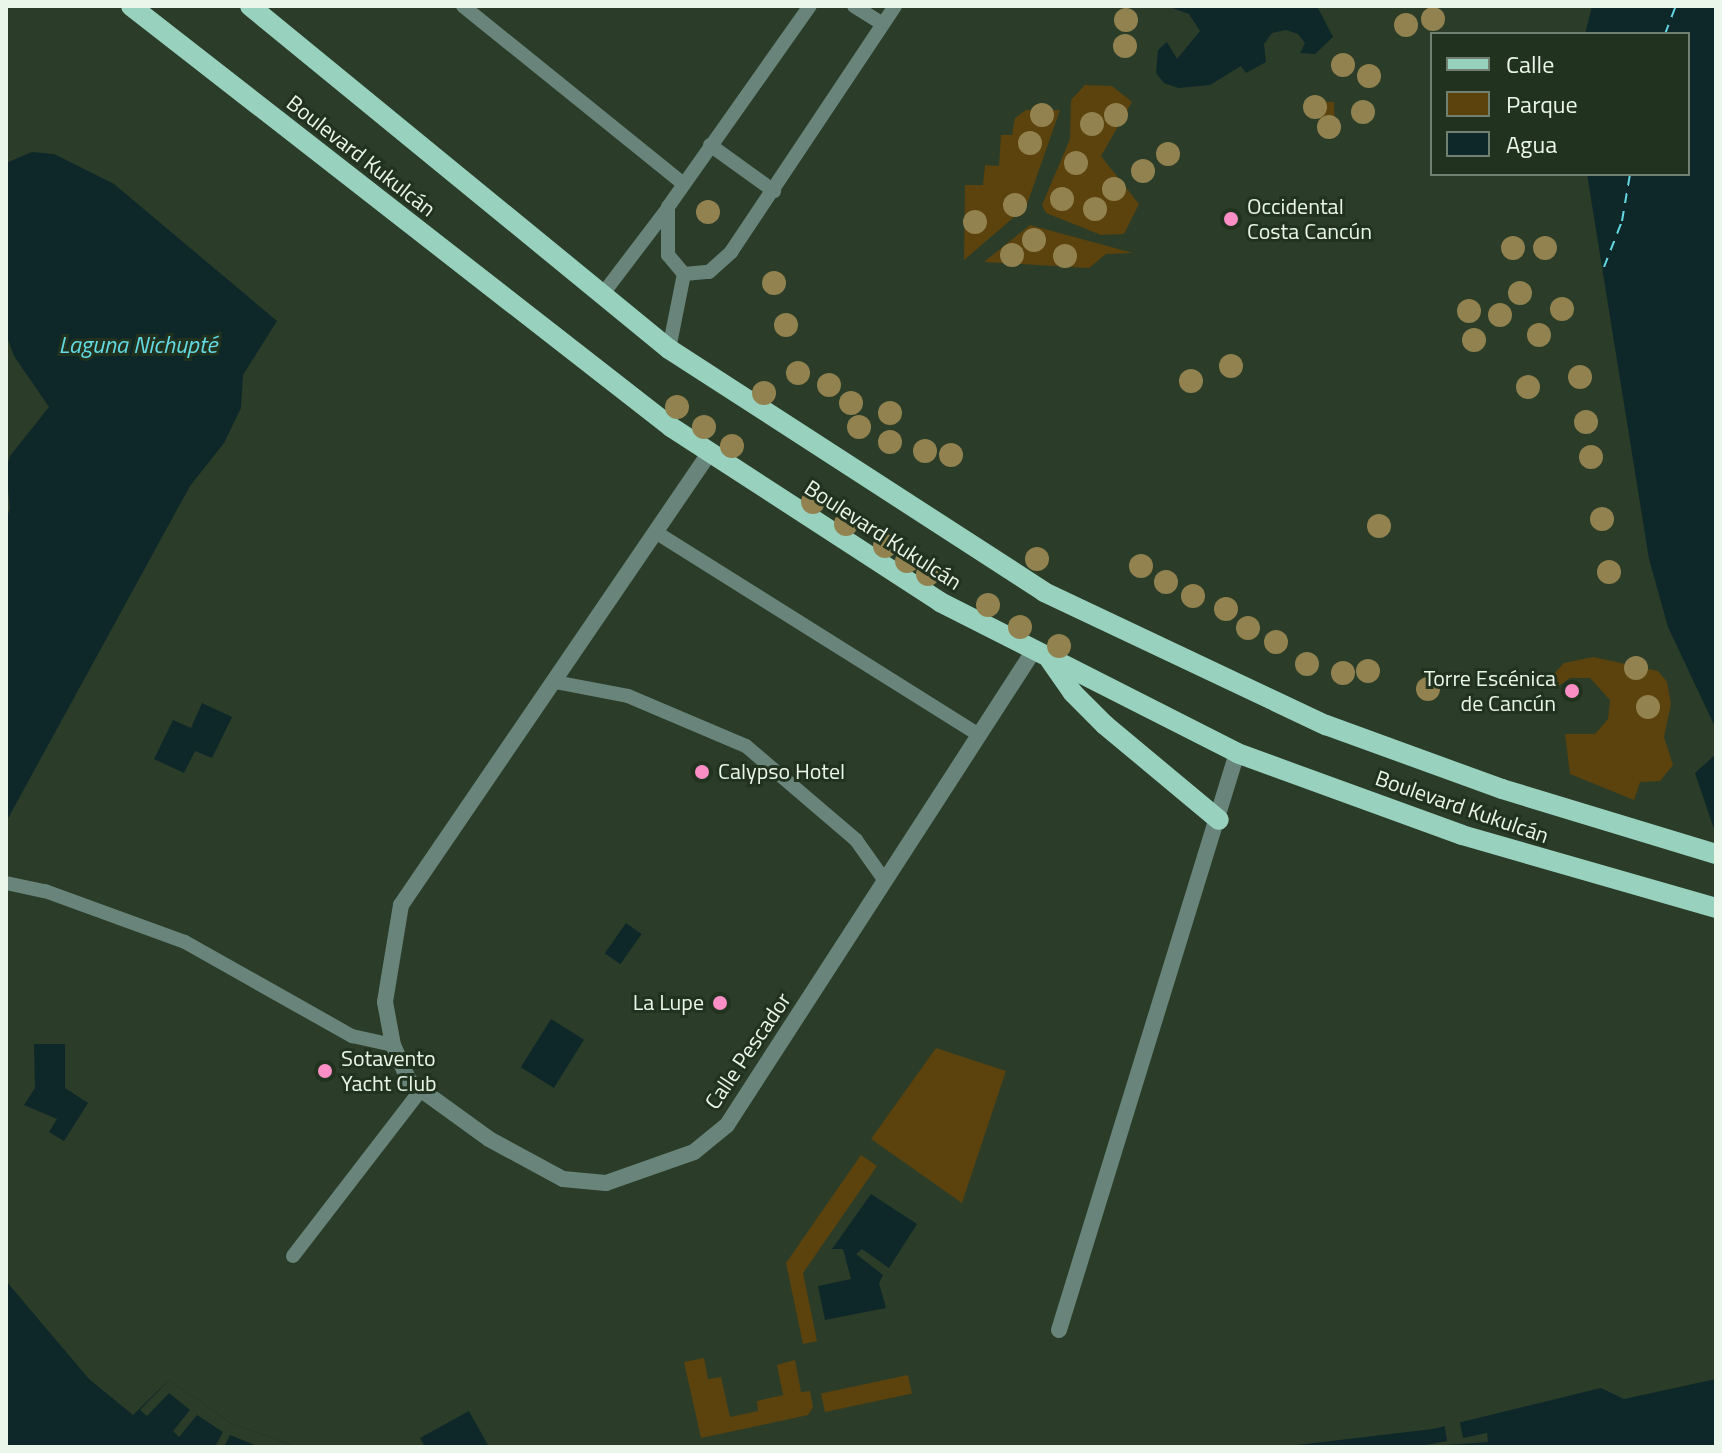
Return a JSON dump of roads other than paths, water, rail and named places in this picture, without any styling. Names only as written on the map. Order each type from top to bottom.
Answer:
[{"type":"main road","name":"Boulevard Kukulcán","points":[[131,6],[710,452],[940,602],[1237,753],[1462,835],[1716,908]]},
{"type":"main road","name":"Boulevard Kukulcán","points":[[250,6],[669,349],[1044,592],[1326,725],[1502,789],[1716,854]]},
{"type":"main road","points":[[1041,654],[1105,725],[1219,820]]},
{"type":"street","name":"Calle Pescador","points":[[710,452],[401,905],[385,1002],[393,1045],[409,1081],[489,1139],[563,1179],[606,1183],[694,1152],[727,1125],[979,735],[1041,654]]},
{"type":"street","points":[[1059,1330],[1219,820],[1237,753]]},
{"type":"lane","points":[[463,6],[682,183]]},
{"type":"lane","points":[[602,295],[810,6]]},
{"type":"lane","points":[[854,6],[883,24]]},
{"type":"lane","points":[[684,274],[709,272],[731,252],[895,6]]},
{"type":"lane","points":[[710,145],[774,191]]},
{"type":"lane","points":[[668,207],[668,255],[684,274]]},
{"type":"lane","points":[[669,349],[684,274]]},
{"type":"lane","points":[[657,533],[979,735]]},
{"type":"lane","points":[[555,682],[628,696],[746,746],[856,840],[885,881]]},
{"type":"lane","points":[[6,883],[45,891],[185,942],[352,1036],[393,1045]]},
{"type":"lane","points":[[293,1256],[421,1090]]},
{"type":"water","points":[[1167,6],[1317,6],[1333,37],[1315,54],[1300,53],[1305,43],[1298,34],[1286,30],[1272,33],[1264,44],[1266,62],[1246,73],[1241,66],[1210,85],[1178,88],[1164,83],[1156,73],[1158,50],[1167,42],[1177,59],[1200,31],[1189,14]]},
{"type":"water","points":[[1592,6],[1716,6],[1716,729],[1668,627],[1649,559],[1587,176],[1690,176],[1690,32],[1586,32]]},
{"type":"water","name":"Laguna Nichupté","points":[[32,152],[54,154],[114,184],[277,321],[243,375],[241,408],[224,443],[190,486],[6,822],[6,521],[10,508],[6,469],[10,456],[49,407],[14,356],[6,334],[6,163]]},
{"type":"water","points":[[202,703],[232,717],[212,758],[195,751],[184,773],[154,759],[173,720],[191,728]]},
{"type":"water","points":[[1716,754],[1716,835],[1695,773]]},
{"type":"water","points":[[626,923],[642,934],[620,964],[605,953]]},
{"type":"water","points":[[551,1019],[584,1040],[554,1088],[521,1067]]},
{"type":"water","points":[[34,1044],[65,1044],[65,1088],[88,1103],[64,1141],[49,1132],[57,1119],[24,1105],[35,1088]]},
{"type":"water","points":[[871,1194],[917,1224],[889,1268],[862,1249],[856,1254],[883,1275],[879,1283],[886,1308],[825,1320],[818,1286],[851,1279],[843,1249],[832,1249]]},
{"type":"water","points":[[6,1281],[89,1379],[133,1415],[169,1380],[231,1423],[296,1447],[6,1447]]},
{"type":"water","points":[[1716,1379],[1716,1447],[1280,1447],[1433,1429],[1601,1388],[1624,1399]]},
{"type":"water","points":[[469,1411],[489,1447],[425,1447],[420,1438]]},
{"type":"place","name":"Occidental Costa Cancún","points":[[1231,219]]},
{"type":"place","name":"Torre Escénica de Cancún","points":[[1572,691]]},
{"type":"place","name":"Calypso Hotel","points":[[702,772]]},
{"type":"place","name":"La Lupe","points":[[720,1003]]},
{"type":"place","name":"Sotavento Yacht Club","points":[[325,1071]]}]
